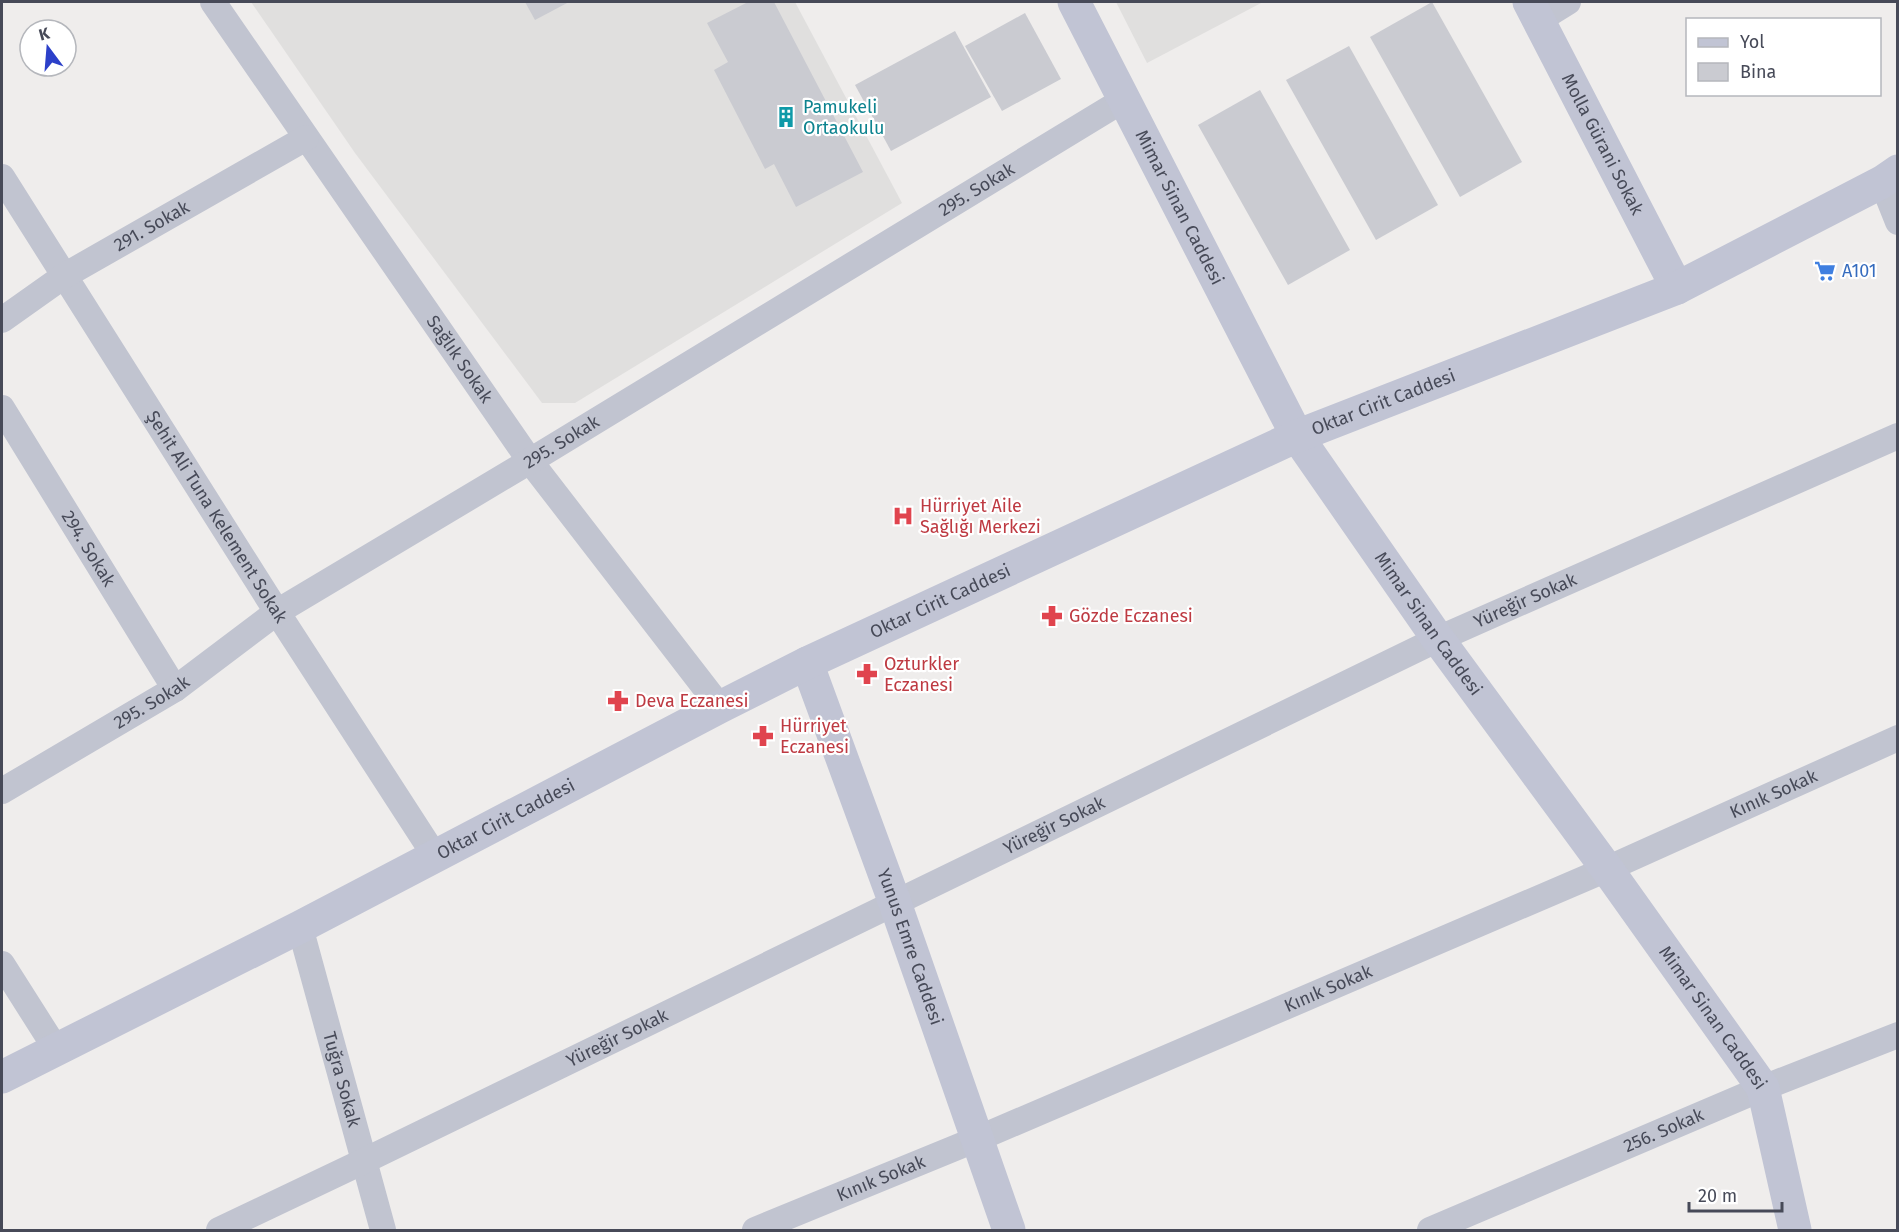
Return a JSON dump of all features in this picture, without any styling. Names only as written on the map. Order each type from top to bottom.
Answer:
[{"type":"street","name":"Sağlık Sokak","points":[[213,2],[530,461],[720,707]]},
{"type":"street","name":"Mimar Sinan Caddesi","points":[[1074,2],[1297,436],[1438,639],[1607,869],[1763,1088],[1795,1230]]},
{"type":"street","points":[[1534,11],[1568,2]]},
{"type":"street","name":"Molla Gürani Sokak","points":[[1534,11],[1677,288]]},
{"type":"street","name":"295. Sokak","points":[[2,791],[175,689],[277,612],[1125,99]]},
{"type":"street","name":"291. Sokak","points":[[2,320],[64,276],[306,138]]},
{"type":"street","points":[[1890,176],[1898,222]]},
{"type":"street","name":"Oktar Cirit Caddesi","points":[[2,1077],[300,927],[807,663],[1297,436],[1677,288],[1890,176]]},
{"type":"street","name":"Şehit Ali Tuna Kelement Sokak","points":[[2,177],[277,612],[435,856]]},
{"type":"street","name":"294. Sokak","points":[[2,408],[175,689]]},
{"type":"street","name":"Yüreğir Sokak","points":[[219,1230],[1438,639],[1898,436]]},
{"type":"street","name":"Yunus Emre Caddesi","points":[[807,663],[895,903],[1009,1230]]},
{"type":"street","name":"Kınık Sokak","points":[[754,1230],[978,1139],[1607,869],[1898,738]]},
{"type":"street","name":"Tuğra Sokak","points":[[300,927],[383,1230]]},
{"type":"street","points":[[2,964],[56,1049]]},
{"type":"street","name":"256. Sokak","points":[[1430,1230],[1763,1088],[1898,1035]]},
{"type":"shaded area","points":[[251,2],[795,2],[902,203],[575,403],[542,403],[355,153]]},
{"type":"shaded area","points":[[1116,2],[1263,2],[1147,63]]},
{"type":"building","points":[[525,2],[569,2],[535,20]]},
{"type":"building","name":"Pamukeli Ortaokulu","points":[[748,2],[774,2],[863,172],[796,207],[774,164],[765,169],[714,70],[728,62],[707,23]]},
{"type":"building","points":[[1432,2],[1522,162],[1460,197],[1370,37]]},
{"type":"building","points":[[1025,13],[1061,79],[1002,111],[965,46]]},
{"type":"building","points":[[955,31],[991,97],[891,151],[855,85]]},
{"type":"building","points":[[1349,46],[1438,205],[1376,240],[1286,80]]},
{"type":"building","points":[[1260,90],[1350,250],[1288,285],[1198,125]]},
{"type":"place","name":"Pamukeli Ortaokulu","points":[[786,117]]},
{"type":"place","name":"A101","points":[[1825,271]]},
{"type":"place","name":"Hürriyet Aile Sağlığı Merkezi","points":[[903,516]]},
{"type":"place","name":"Gözde Eczanesi","points":[[1052,616]]},
{"type":"place","name":"Ozturkler Eczanesi","points":[[867,674]]},
{"type":"place","name":"Deva Eczanesi","points":[[618,701]]},
{"type":"place","name":"Hürriyet Eczanesi","points":[[763,736]]}]
